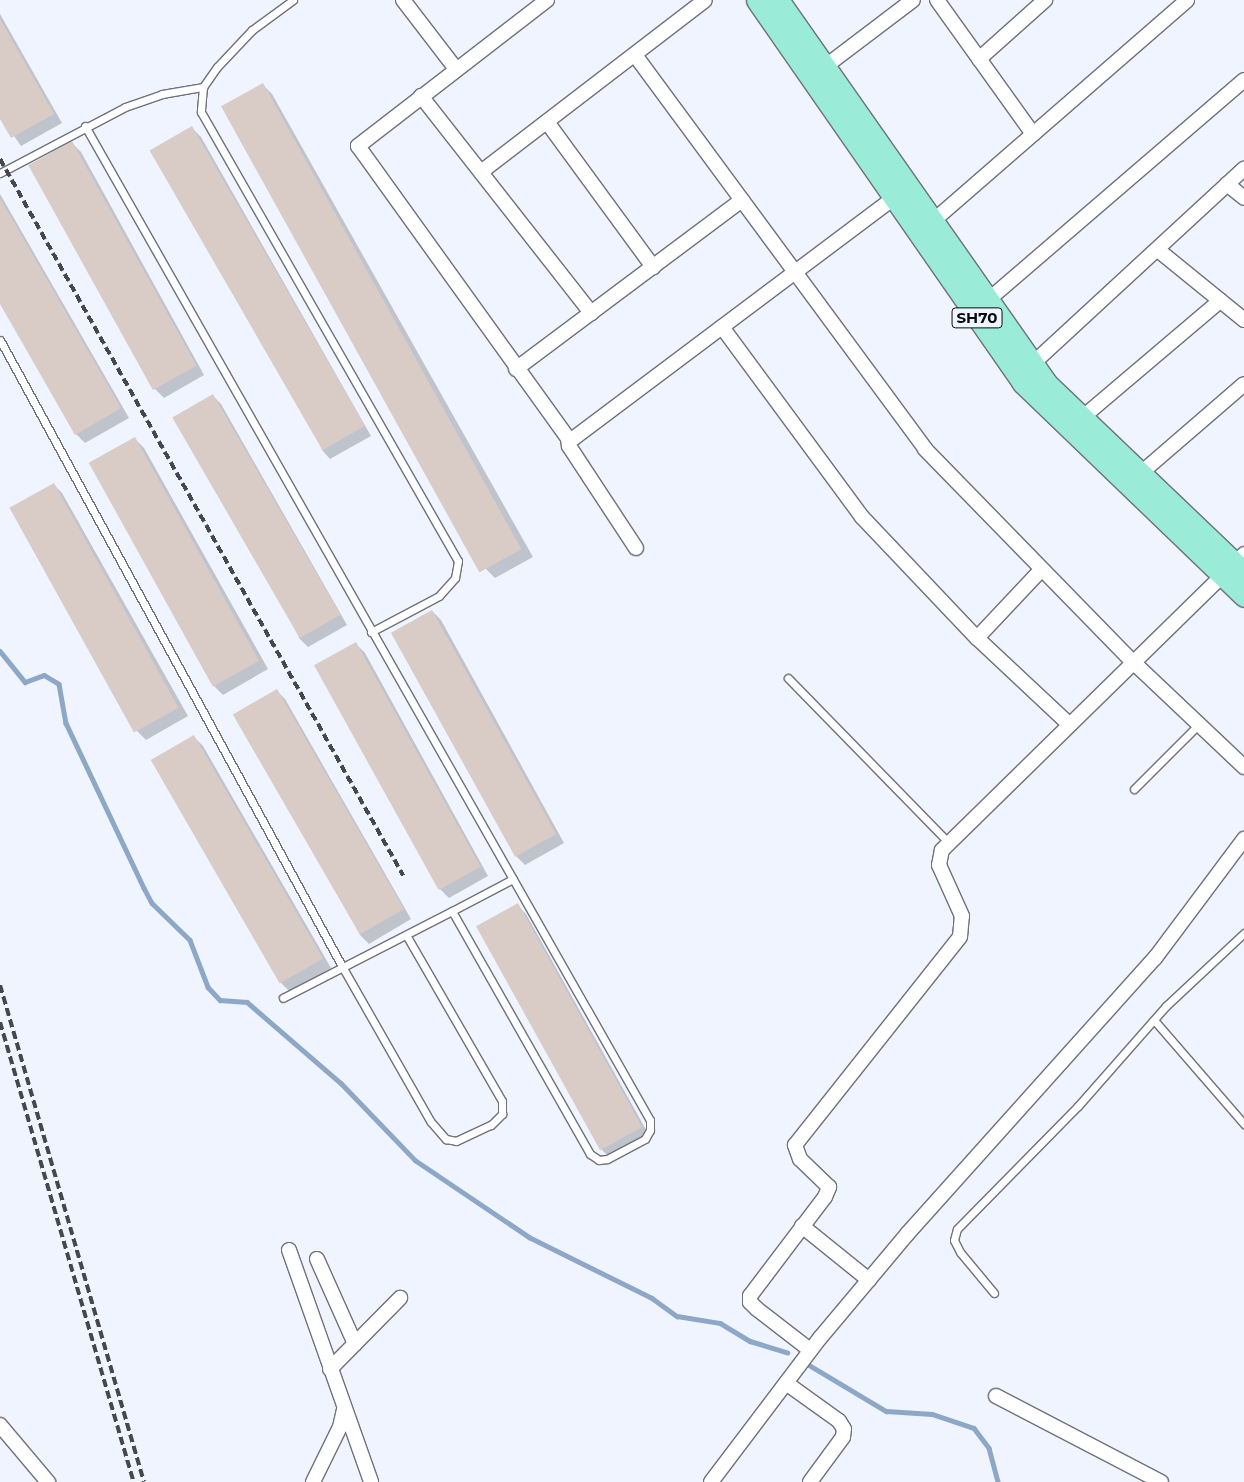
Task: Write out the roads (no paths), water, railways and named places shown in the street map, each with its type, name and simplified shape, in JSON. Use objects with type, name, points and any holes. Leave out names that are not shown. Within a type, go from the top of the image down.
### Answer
[{"type":"main road","name":"SH70","points":[[757,0],[817,72],[1025,371],[1236,566]]},
{"type":"main road","name":"SH70","points":[[778,0],[817,72]]},
{"type":"main road","name":"SH70","points":[[900,193],[932,222],[987,302],[1025,371],[1083,418],[1236,566],[1244,596]]},
{"type":"street","points":[[403,0],[456,69]]},
{"type":"street","points":[[547,0],[365,138],[358,150],[568,438],[569,446],[636,548]]},
{"type":"street","points":[[481,172],[635,56],[705,0]]},
{"type":"street","points":[[817,72],[913,0]]},
{"type":"street","points":[[937,0],[1033,134]]},
{"type":"street","points":[[979,59],[1045,0]]},
{"type":"street","points":[[932,222],[1187,0]]},
{"type":"street","points":[[635,56],[925,449],[1041,570],[1133,662],[1244,767]]},
{"type":"street","points":[[987,302],[1244,80]]},
{"type":"street","points":[[421,96],[591,313]]},
{"type":"street","points":[[547,122],[653,267]]},
{"type":"street","points":[[1025,371],[1244,169]]},
{"type":"street","points":[[1227,184],[1244,198]]},
{"type":"street","points":[[568,438],[574,438],[900,193]]},
{"type":"street","points":[[516,369],[742,200]]},
{"type":"street","points":[[1158,250],[1244,320]]},
{"type":"street","points":[[1083,418],[1220,301]]},
{"type":"street","points":[[722,327],[862,516],[977,638],[1070,725]]},
{"type":"street","points":[[1141,473],[1244,384]]},
{"type":"street","points":[[810,1350],[750,1302],[754,1287],[802,1226],[829,1187],[800,1158],[795,1145],[960,937],[962,916],[939,865],[939,858],[948,842],[1133,662],[1236,566]]},
{"type":"street","points":[[977,638],[1041,570]]},
{"type":"street","points":[[711,1482],[810,1350],[868,1280],[1155,958],[1244,839]]},
{"type":"street","points":[[802,1226],[868,1280]]},
{"type":"street","points":[[289,1250],[344,1410],[372,1482]]},
{"type":"street","points":[[317,1260],[355,1344]]},
{"type":"street","points":[[330,1369],[400,1298]]},
{"type":"street","points":[[786,1384],[839,1421],[844,1429],[843,1437],[810,1482]]},
{"type":"street","points":[[996,1396],[1161,1482]]},
{"type":"street","points":[[313,1482],[340,1427],[344,1410]]},
{"type":"street","points":[[0,1425],[48,1482]]},
{"type":"lane","points":[[293,0],[252,30],[203,87],[201,112],[458,561],[455,578],[439,596],[371,632]]},
{"type":"lane","points":[[0,173],[85,126],[162,94],[203,87]]},
{"type":"lane","points":[[85,126],[650,1120],[645,1139],[607,1158],[599,1160],[590,1154],[452,911]]},
{"type":"lane","points":[[0,340],[343,968],[438,1132],[456,1141],[491,1125],[502,1114],[502,1102],[406,935]]},
{"type":"lane","points":[[788,678],[948,842]]},
{"type":"lane","points":[[1134,789],[1198,725]]},
{"type":"lane","points":[[283,998],[513,879]]},
{"type":"lane","points":[[994,1292],[960,1252],[954,1240],[957,1229],[1078,1106],[1154,1020],[1244,933]]},
{"type":"lane","points":[[1154,1020],[1244,1124]]},
{"type":"waterway","points":[[0,651],[25,682],[44,675],[59,684],[66,723],[144,888],[152,903],[190,940],[208,987],[220,1000],[247,1002],[341,1083],[415,1160],[529,1237],[652,1298],[677,1316],[720,1323],[750,1341],[787,1352]]},
{"type":"waterway","points":[[809,1365],[886,1411],[932,1414],[974,1428],[989,1448],[998,1482]]},
{"type":"railway","points":[[0,159],[403,875]]},
{"type":"railway","points":[[0,985],[144,1482]]},
{"type":"railway","points":[[0,1022],[134,1482]]}]
